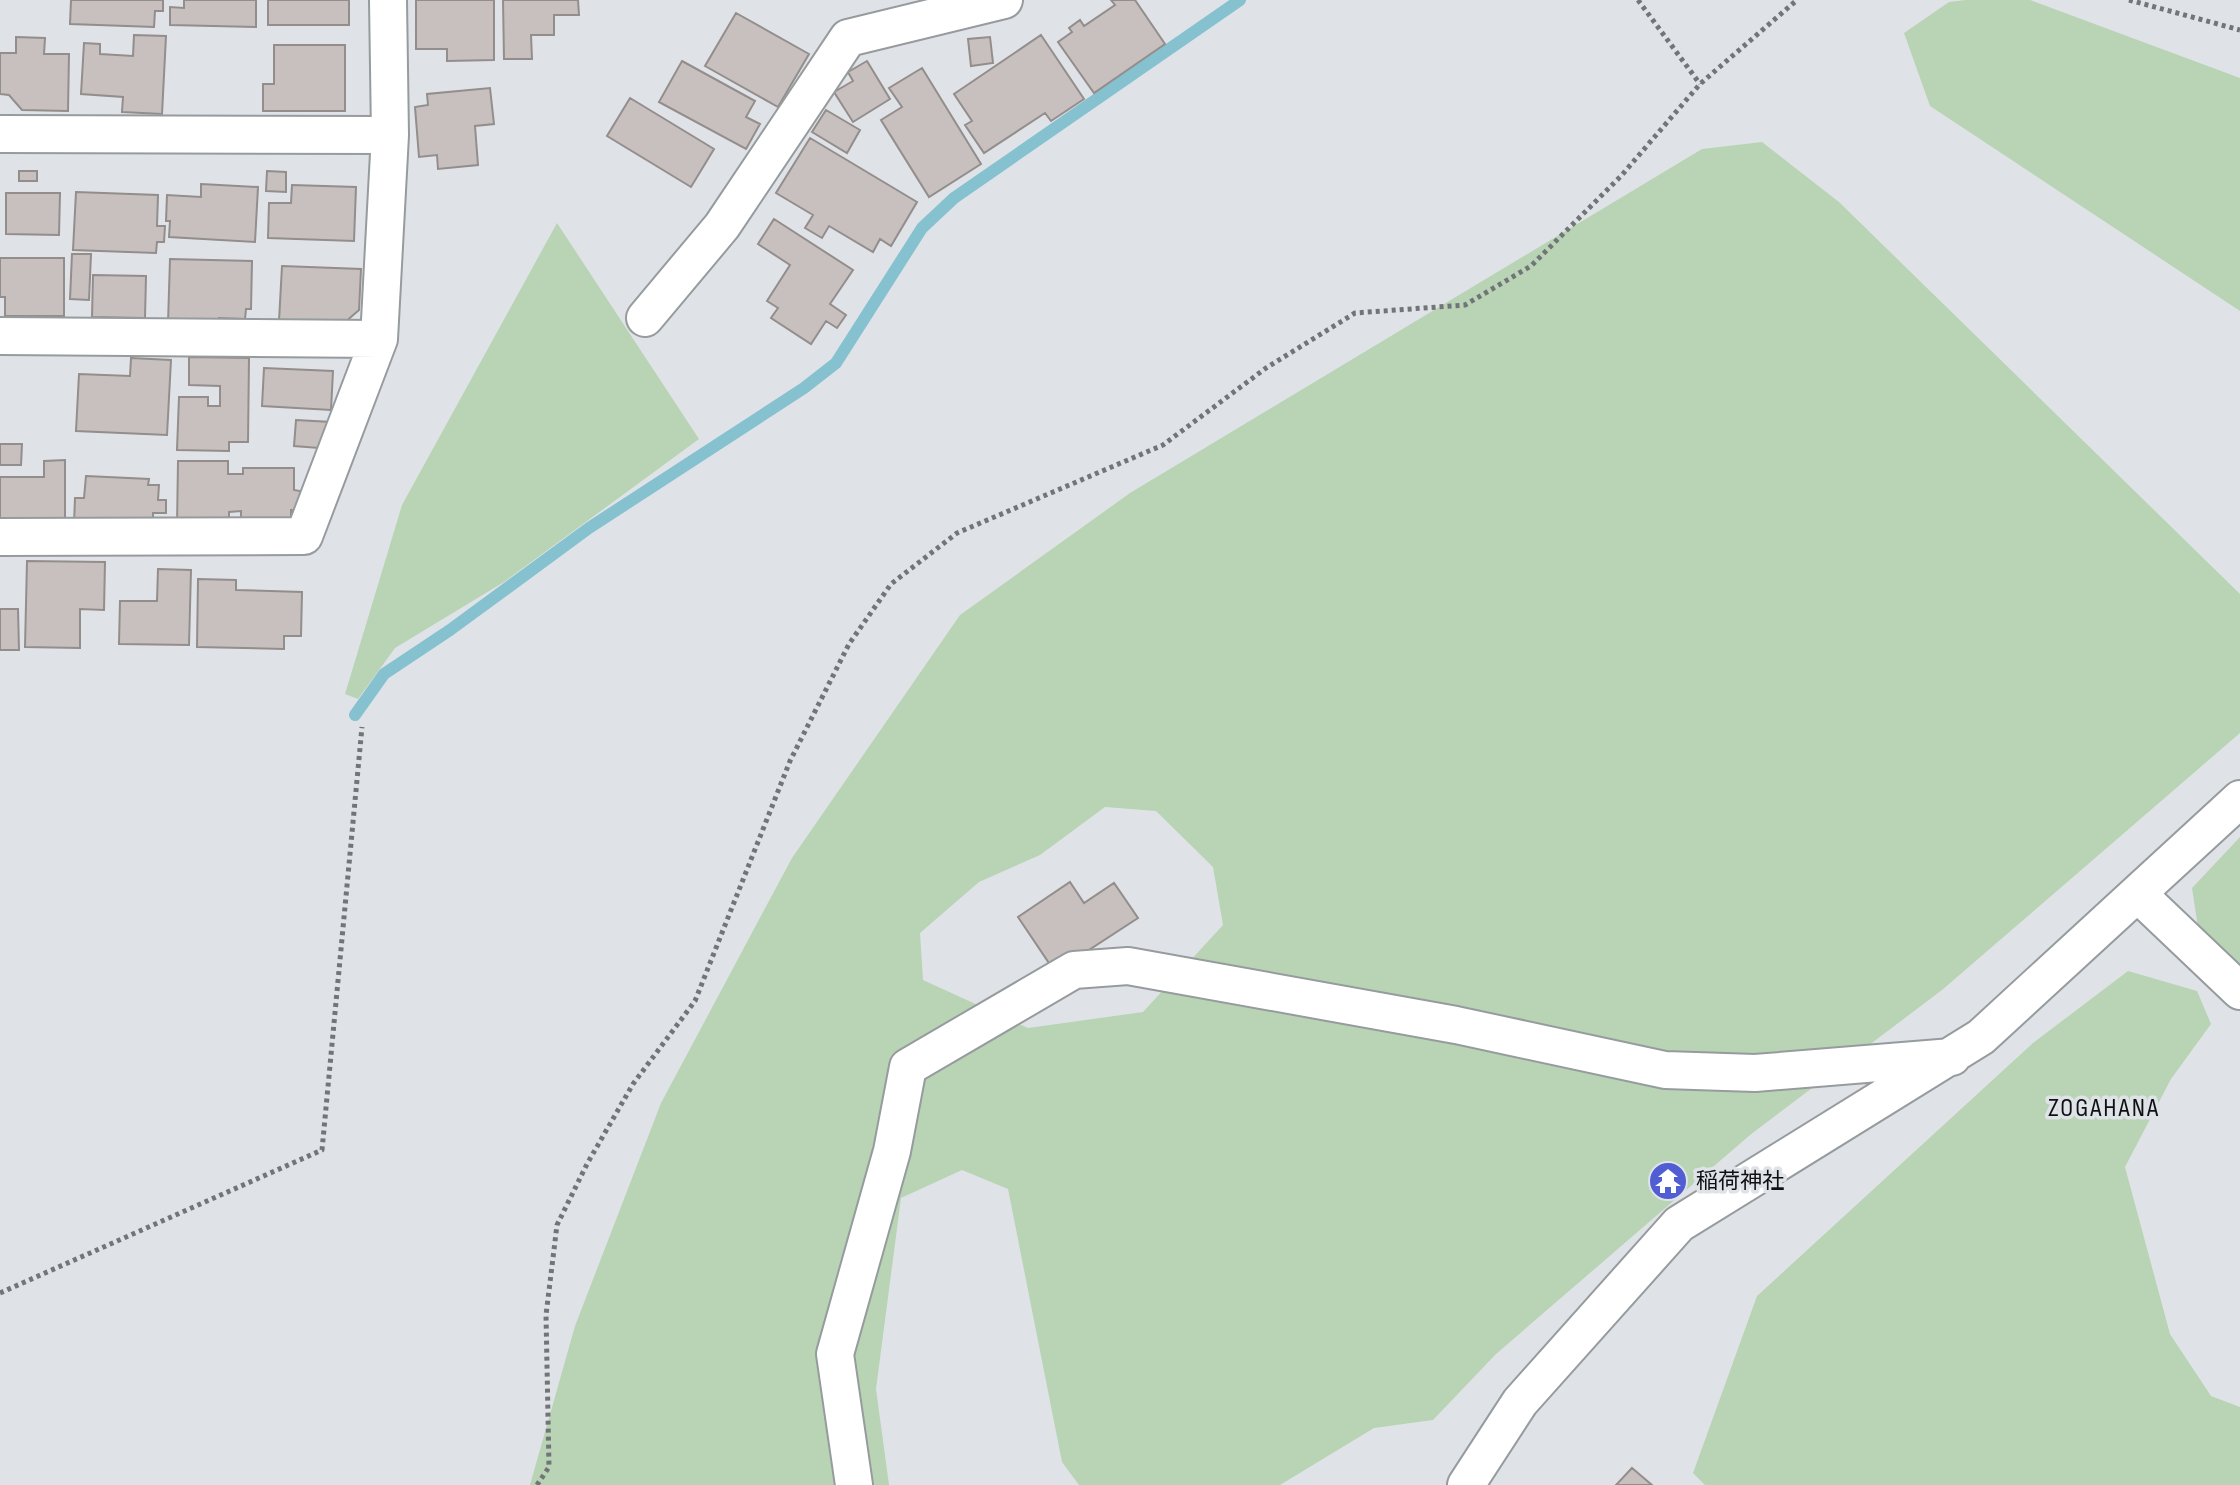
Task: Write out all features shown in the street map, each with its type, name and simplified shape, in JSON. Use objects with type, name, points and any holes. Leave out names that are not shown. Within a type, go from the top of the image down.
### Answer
[{"type":"street","points":[[0,537],[304,536],[379,339],[390,135],[388,0]]},
{"type":"street","points":[[645,318],[722,226],[848,38],[1004,0]]},
{"type":"street","points":[[0,134],[390,135]]},
{"type":"street","points":[[0,336],[379,339]]},
{"type":"street","points":[[1466,1485],[1520,1402],[1679,1224],[1981,1037],[2240,799]]},
{"type":"street","points":[[2139,895],[2240,991]]},
{"type":"street","points":[[854,1485],[835,1354],[892,1151],[908,1067],[1074,970],[1128,966],[1456,1025],[1665,1070],[1755,1073],[1952,1057]]},
{"type":"path","points":[[1638,0],[1700,84]]},
{"type":"path","points":[[537,1485],[549,1467],[546,1315],[557,1225],[587,1164],[633,1084],[695,1001],[790,761],[849,644],[891,584],[957,533],[1163,445],[1266,368],[1355,313],[1465,305],[1531,266],[1621,176],[1700,84],[1797,0]]},
{"type":"path","points":[[2129,0],[2240,30]]},
{"type":"path","points":[[0,1293],[322,1150],[362,727]]},
{"type":"green space","points":[[2030,0],[2240,78],[2240,311],[1930,106],[1904,33],[1949,2]]},
{"type":"green space","points":[[1762,142],[1839,202],[2240,594],[2240,733],[1942,990],[1750,1135],[1496,1354],[1433,1420],[1374,1428],[1280,1485],[1079,1485],[1062,1462],[1008,1189],[962,1170],[901,1198],[876,1389],[889,1485],[530,1485],[575,1326],[661,1103],[792,858],[960,615],[1130,493],[1702,149]],"holes":[[[1105,807],[1156,811],[1213,867],[1223,925],[1143,1012],[1028,1028],[923,980],[920,933],[979,882],[1040,855]]]},
{"type":"green space","points":[[557,223],[699,439],[504,582],[395,648],[358,699],[345,694],[402,505]]},
{"type":"green space","points":[[2240,837],[2240,964],[2199,934],[2192,888]]},
{"type":"green space","points":[[2128,971],[2197,991],[2211,1024],[2171,1079],[2125,1167],[2170,1334],[2211,1396],[2240,1407],[2240,1485],[1705,1485],[1693,1473],[1757,1296],[2033,1043]]},
{"type":"building","points":[[71,0],[163,0],[163,11],[155,11],[154,27],[70,24]]},
{"type":"building","points":[[184,0],[256,0],[256,27],[170,25],[170,7],[184,8]]},
{"type":"building","points":[[268,0],[349,0],[349,25],[268,25]]},
{"type":"building","points":[[416,0],[494,0],[494,60],[447,61],[447,49],[416,49]]},
{"type":"building","points":[[503,0],[578,0],[579,15],[554,15],[554,35],[531,35],[532,59],[504,59]]},
{"type":"building","points":[[1111,0],[1135,0],[1165,44],[1094,93],[1058,42],[1072,32],[1069,28],[1080,20],[1084,26],[1115,5]]},
{"type":"building","points":[[736,13],[809,54],[778,107],[705,66]]},
{"type":"building","points":[[134,35],[166,36],[162,114],[122,112],[123,97],[81,94],[84,43],[100,44],[100,54],[133,56]]},
{"type":"building","points":[[1041,35],[1084,99],[1051,121],[1045,113],[984,153],[965,125],[972,121],[954,94]]},
{"type":"building","points":[[16,37],[45,38],[44,54],[69,54],[68,111],[22,110],[9,95],[0,94],[0,53],[16,53]]},
{"type":"building","points":[[990,37],[993,63],[971,66],[968,39]]},
{"type":"building","points":[[274,45],[345,45],[345,111],[263,111],[263,84],[274,84]]},
{"type":"building","points":[[682,61],[755,101],[746,117],[760,124],[746,149],[659,102]]},
{"type":"building","points":[[867,61],[890,99],[853,122],[834,92],[853,81],[848,72]]},
{"type":"building","points":[[922,68],[981,164],[929,197],[881,120],[902,107],[889,88]]},
{"type":"building","points":[[490,88],[494,124],[475,126],[478,165],[438,169],[437,155],[419,157],[415,107],[428,105],[427,94]]},
{"type":"building","points":[[630,98],[714,149],[691,187],[607,136]]},
{"type":"building","points":[[826,110],[860,130],[847,153],[812,132]]},
{"type":"building","points":[[810,138],[917,202],[891,246],[880,239],[873,252],[829,226],[822,238],[805,228],[813,215],[776,193]]},
{"type":"building","points":[[19,171],[37,171],[37,181],[19,181]]},
{"type":"building","points":[[267,171],[286,172],[286,192],[266,191]]},
{"type":"building","points":[[201,184],[258,187],[255,242],[169,237],[167,195],[201,197]]},
{"type":"building","points":[[292,185],[356,187],[354,241],[268,238],[269,203],[291,203]]},
{"type":"building","points":[[76,192],[158,195],[157,226],[165,226],[164,242],[157,242],[156,253],[73,250]]},
{"type":"building","points":[[6,193],[60,193],[59,235],[6,234]]},
{"type":"building","points":[[774,219],[853,270],[830,304],[846,315],[837,328],[826,321],[811,344],[771,318],[778,308],[767,301],[790,265],[758,244]]},
{"type":"building","points":[[72,254],[91,254],[89,300],[70,299]]},
{"type":"building","points":[[0,258],[64,258],[64,316],[5,316],[5,297],[0,297]]},
{"type":"building","points":[[170,259],[252,261],[251,309],[246,309],[245,319],[219,318],[219,324],[168,323]]},
{"type":"building","points":[[282,266],[361,269],[359,310],[344,323],[279,321]]},
{"type":"building","points":[[93,275],[146,276],[145,318],[92,317]]},
{"type":"building","points":[[189,357],[249,358],[248,442],[229,442],[229,451],[177,450],[179,397],[208,397],[208,406],[220,406],[220,386],[189,385]]},
{"type":"building","points":[[131,358],[171,360],[167,435],[76,431],[79,374],[130,376]]},
{"type":"building","points":[[264,368],[333,371],[331,410],[262,406]]},
{"type":"building","points":[[296,420],[331,422],[319,448],[294,446]]},
{"type":"building","points":[[0,444],[22,444],[21,465],[0,465]]},
{"type":"building","points":[[65,460],[65,526],[0,526],[0,477],[44,477],[44,461]]},
{"type":"building","points":[[178,461],[228,461],[228,474],[243,474],[243,468],[294,468],[294,490],[300,491],[300,510],[291,510],[291,519],[241,519],[241,511],[229,512],[229,527],[177,527]]},
{"type":"building","points":[[86,476],[149,479],[148,485],[159,485],[158,500],[166,500],[166,513],[153,513],[153,527],[74,524],[75,498],[84,498]]},
{"type":"building","points":[[27,561],[105,562],[104,610],[80,609],[80,648],[25,647]]},
{"type":"building","points":[[158,569],[191,570],[189,645],[119,644],[120,601],[157,601]]},
{"type":"building","points":[[198,579],[236,580],[236,590],[302,592],[301,636],[284,636],[284,649],[197,647]]},
{"type":"building","points":[[0,609],[18,609],[19,650],[0,650]]},
{"type":"building","points":[[1070,882],[1084,903],[1114,883],[1138,918],[1055,972],[1018,917]]},
{"type":"building","name":"稲荷神社","points":[[1675,1170],[1681,1183],[1662,1192],[1656,1178]]},
{"type":"building","points":[[1632,1468],[1652,1485],[1616,1485]]},
{"type":"waterway","points":[[355,715],[384,674],[450,630],[589,528],[804,388],[836,363],[922,228],[954,198],[1240,0]]},
{"type":"place","name":"稲荷神社","points":[[1668,1181]]},
{"type":"district","name":"ZOGAHANA","points":[[2104,1108]]}]
